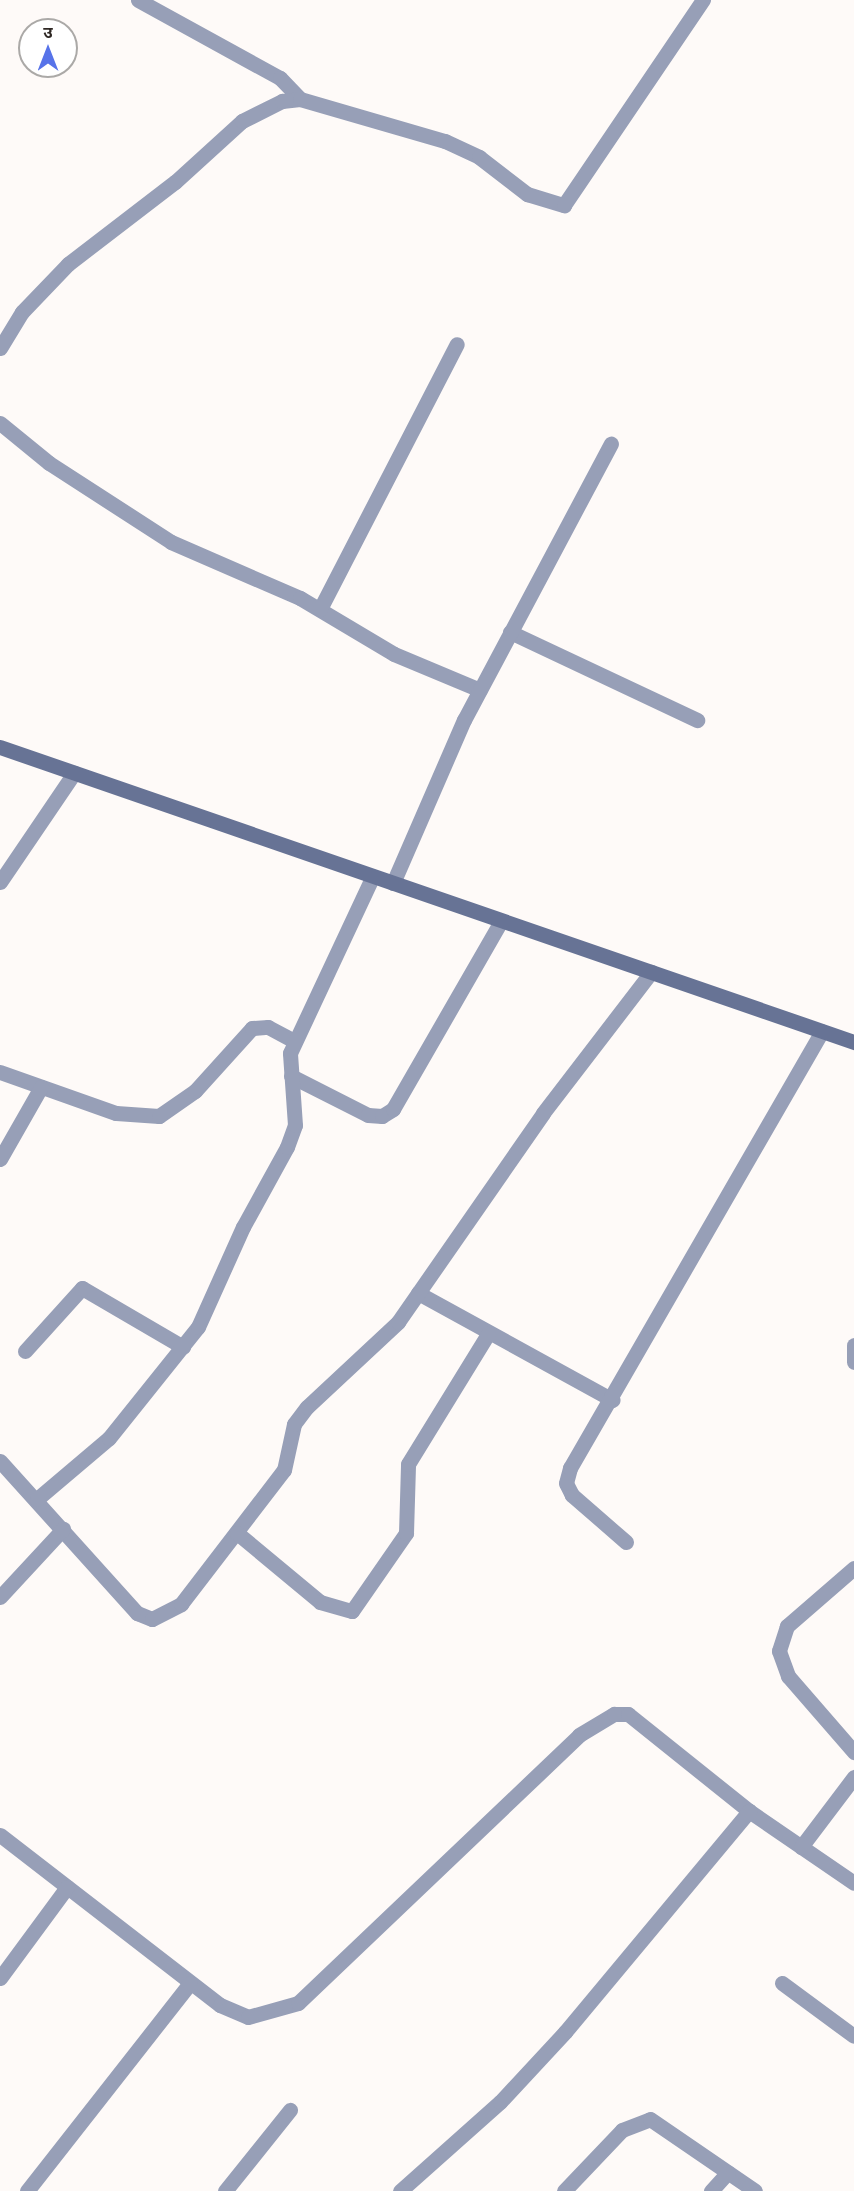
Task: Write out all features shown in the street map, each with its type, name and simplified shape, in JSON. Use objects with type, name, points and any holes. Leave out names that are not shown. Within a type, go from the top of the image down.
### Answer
[{"type":"street","points":[[138,0],[280,78],[300,99]]},
{"type":"street","points":[[0,348],[22,312],[68,264],[175,182],[242,121],[282,101],[300,99],[445,141],[479,157],[527,194],[564,205],[577,193],[703,0]]},
{"type":"street","points":[[320,609],[457,345]]},
{"type":"street","points":[[0,423],[49,462],[171,542],[320,609],[394,654],[480,690]]},
{"type":"street","points":[[393,883],[480,690],[611,444]]},
{"type":"street","points":[[510,632],[697,720]]},
{"type":"street","points":[[0,747],[854,1042]]},
{"type":"street","points":[[0,882],[74,773]]},
{"type":"street","points":[[37,1499],[109,1438],[198,1327],[243,1227],[287,1147],[295,1125],[291,1076],[294,1041],[373,876]]},
{"type":"street","points":[[291,1076],[368,1115],[382,1116],[393,1109],[501,921]]},
{"type":"street","points":[[0,1461],[37,1499],[137,1613],[152,1619],[181,1604],[284,1470],[294,1424],[307,1407],[376,1346],[418,1293],[543,1113],[651,972]]},
{"type":"street","points":[[0,1072],[116,1113],[159,1116],[195,1091],[252,1028],[268,1027],[294,1041]]},
{"type":"street","points":[[626,1542],[572,1495],[566,1483],[570,1468],[613,1401],[822,1031]]},
{"type":"street","points":[[0,1159],[41,1087]]},
{"type":"street","points":[[25,1351],[82,1287],[183,1347]]},
{"type":"street","points":[[418,1293],[488,1334],[613,1401]]},
{"type":"street","points":[[237,1533],[320,1602],[352,1611],[406,1533],[408,1464],[488,1334]]},
{"type":"street","points":[[854,1345],[854,1362]]},
{"type":"street","points":[[0,1597],[63,1529]]},
{"type":"street","points":[[854,1568],[788,1626],[779,1651],[788,1676],[854,1752]]},
{"type":"street","points":[[0,1835],[190,1983],[232,2013],[249,2017],[298,2003],[579,1736],[614,1714],[628,1714],[749,1811],[854,1882]]},
{"type":"street","points":[[801,1847],[854,1777]]},
{"type":"street","points":[[400,2191],[500,2102],[565,2032],[749,1811]]},
{"type":"street","points":[[0,1978],[67,1887]]},
{"type":"street","points":[[27,2191],[190,1983]]},
{"type":"street","points":[[782,1983],[854,2036]]},
{"type":"street","points":[[225,2191],[290,2110]]},
{"type":"street","points":[[564,2191],[622,2130],[650,2119],[755,2191]]},
{"type":"street","points":[[711,2191],[728,2172]]}]
